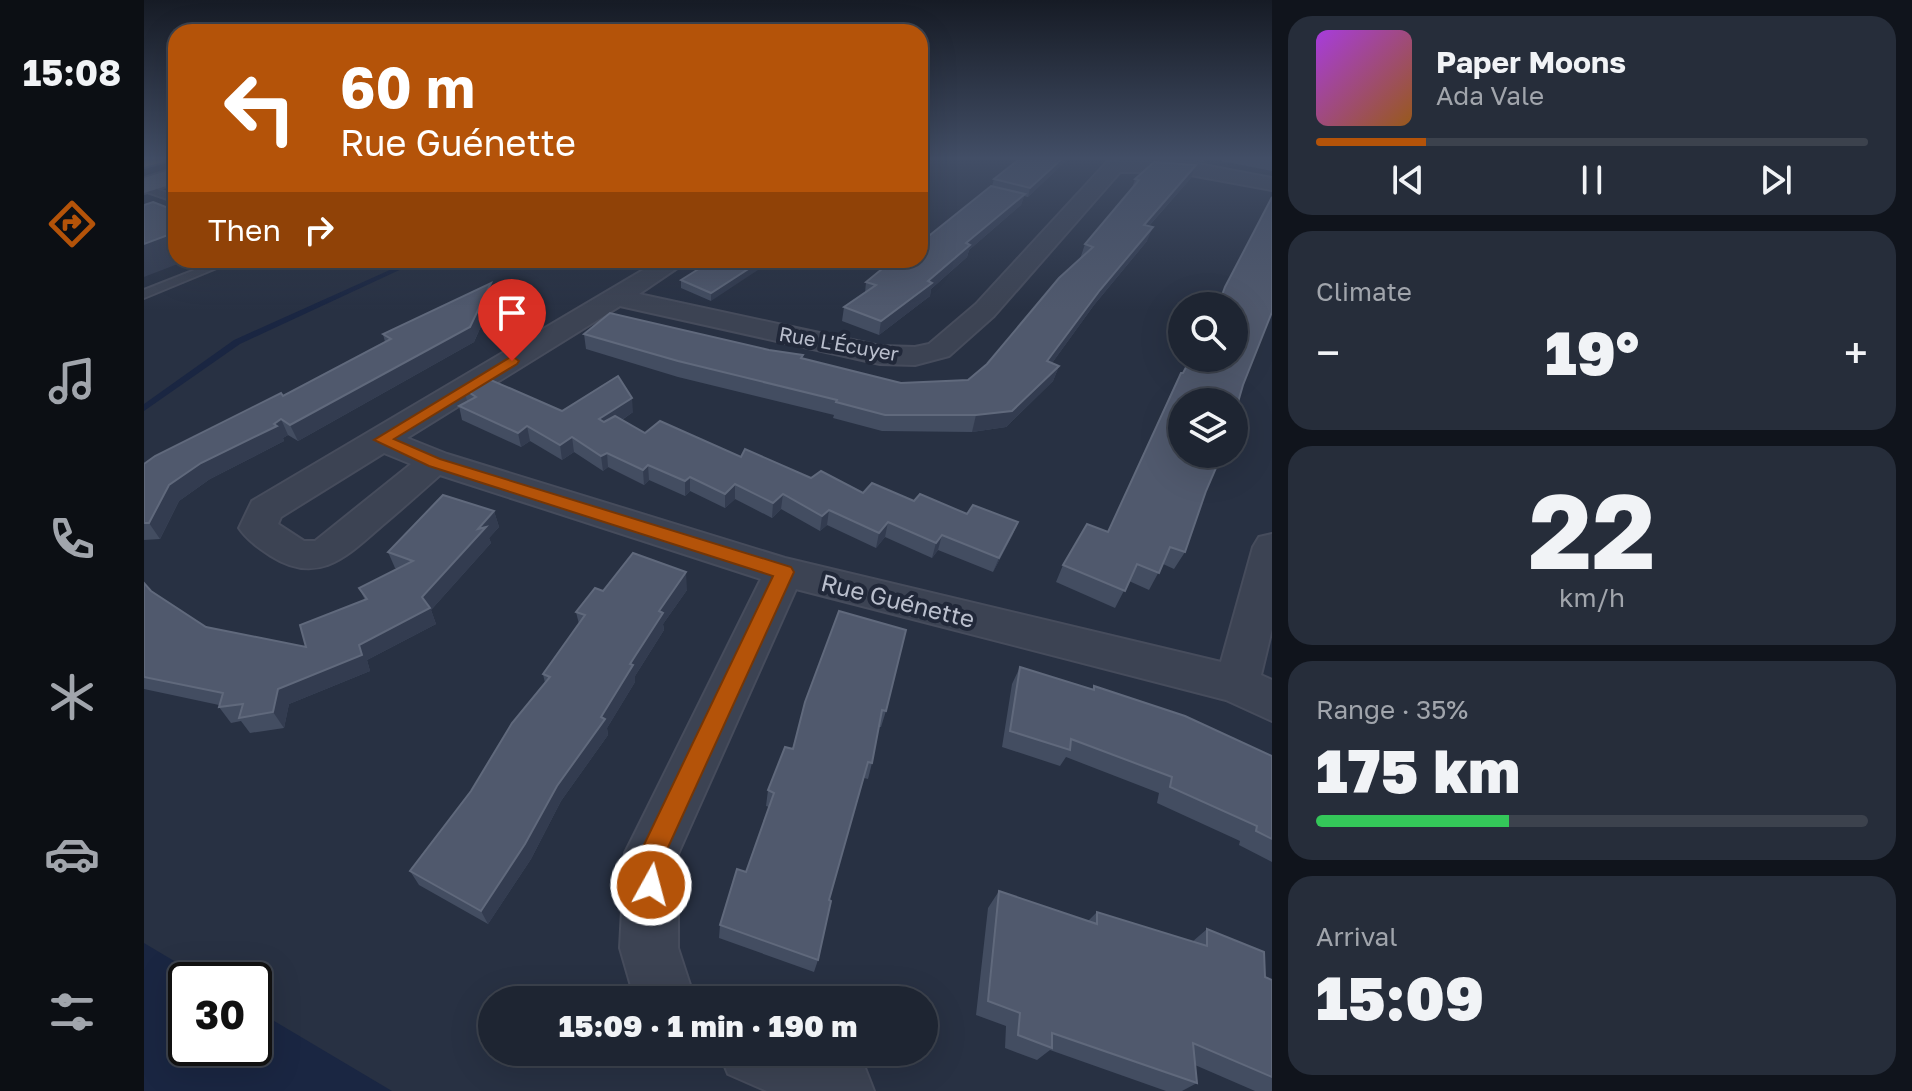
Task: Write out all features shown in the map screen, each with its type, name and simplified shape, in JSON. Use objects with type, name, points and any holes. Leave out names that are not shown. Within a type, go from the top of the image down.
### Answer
[{"type":"street","name":"Rue L'Écuyer","points":[[616,297],[880,355],[915,356],[939,350],[985,310],[1076,208]]},
{"type":"street","points":[[435,462],[327,552],[313,558],[299,555],[258,528],[265,510],[664,268]]},
{"type":"street","name":"Rue Guénette","points":[[382,440],[435,462],[784,572],[1254,693]]},
{"type":"street","points":[[1254,693],[1272,547]]},
{"type":"street","points":[[661,986],[649,948],[652,853],[784,572]]},
{"type":"street","points":[[783,1066],[842,1091]]},
{"type":"lane","points":[[144,294],[210,268]]},
{"type":"water","points":[[144,943],[176,962],[168,962],[168,1066],[272,1066],[272,1020],[392,1091],[144,1091]]},
{"type":"building","points":[[144,208],[168,208],[168,235],[144,244]]},
{"type":"building","points":[[964,208],[1008,208],[966,243],[970,245],[928,281],[932,283],[881,321],[844,307],[876,285],[866,282],[883,268],[928,268],[928,237]]},
{"type":"building","points":[[1115,208],[1159,208],[1144,225],[1153,227],[1100,290],[1047,361],[1059,366],[1012,411],[976,415],[885,415],[584,334],[610,313],[803,355],[801,358],[901,383],[968,380],[987,364],[1059,278],[1093,247],[1085,244]]},
{"type":"building","points":[[1266,208],[1272,208],[1272,312],[1242,388],[1174,388],[1184,372],[1248,372],[1248,292],[1223,292]]},
{"type":"building","points":[[700,268],[750,268],[711,293],[681,280]]},
{"type":"building","points":[[491,283],[470,327],[290,425],[281,419],[274,424],[277,426],[201,463],[169,485],[149,523],[144,523],[144,464],[155,456],[281,393],[283,396],[391,339],[383,334]]},
{"type":"building","points":[[618,376],[632,398],[599,419],[604,422],[615,416],[645,433],[660,421],[741,457],[745,449],[811,478],[821,471],[863,493],[872,483],[914,501],[920,494],[967,514],[973,505],[1018,522],[999,558],[942,535],[936,543],[888,522],[879,533],[829,510],[822,516],[783,494],[773,503],[735,484],[725,494],[690,477],[685,481],[648,465],[643,470],[607,453],[601,456],[572,437],[560,445],[527,426],[518,433],[459,406],[476,397],[464,389],[484,377],[562,411]]},
{"type":"building","points":[[1168,401],[1168,468],[1216,468],[1185,552],[1170,547],[1159,573],[1137,564],[1125,591],[1063,565],[1087,524],[1108,532]]},
{"type":"building","points":[[443,495],[494,511],[478,529],[486,527],[422,597],[430,608],[359,645],[362,655],[278,689],[273,712],[239,718],[243,704],[219,707],[223,693],[144,677],[144,583],[151,591],[206,627],[306,647],[300,625],[367,599],[359,588],[413,561],[388,552]]},
{"type":"building","points":[[633,553],[686,572],[659,611],[663,613],[601,717],[605,719],[557,786],[525,844],[481,911],[410,871],[471,791],[512,723],[550,677],[543,674],[585,615],[576,612],[595,588],[603,591]]},
{"type":"building","points":[[839,611],[906,630],[886,711],[882,710],[872,763],[868,762],[829,900],[818,960],[720,925],[737,869],[746,872],[774,793],[768,790],[785,747],[793,749],[805,702]]},
{"type":"building","points":[[1020,667],[1094,690],[1094,686],[1185,716],[1272,756],[1272,839],[1256,831],[1257,826],[1170,787],[1172,777],[1071,739],[1070,750],[1010,731]]},
{"type":"building","points":[[999,891],[1097,924],[1097,912],[1207,946],[1207,929],[1264,952],[1265,977],[1272,980],[1272,1077],[1193,1043],[1197,1083],[1052,1033],[1052,1048],[1018,1035],[1020,1013],[988,1001]]},
{"type":"waterway","points":[[144,408],[237,342],[400,268]]},
{"type":"route","points":[[512,361],[382,440],[435,462],[784,572],[652,853],[651,885]]}]
